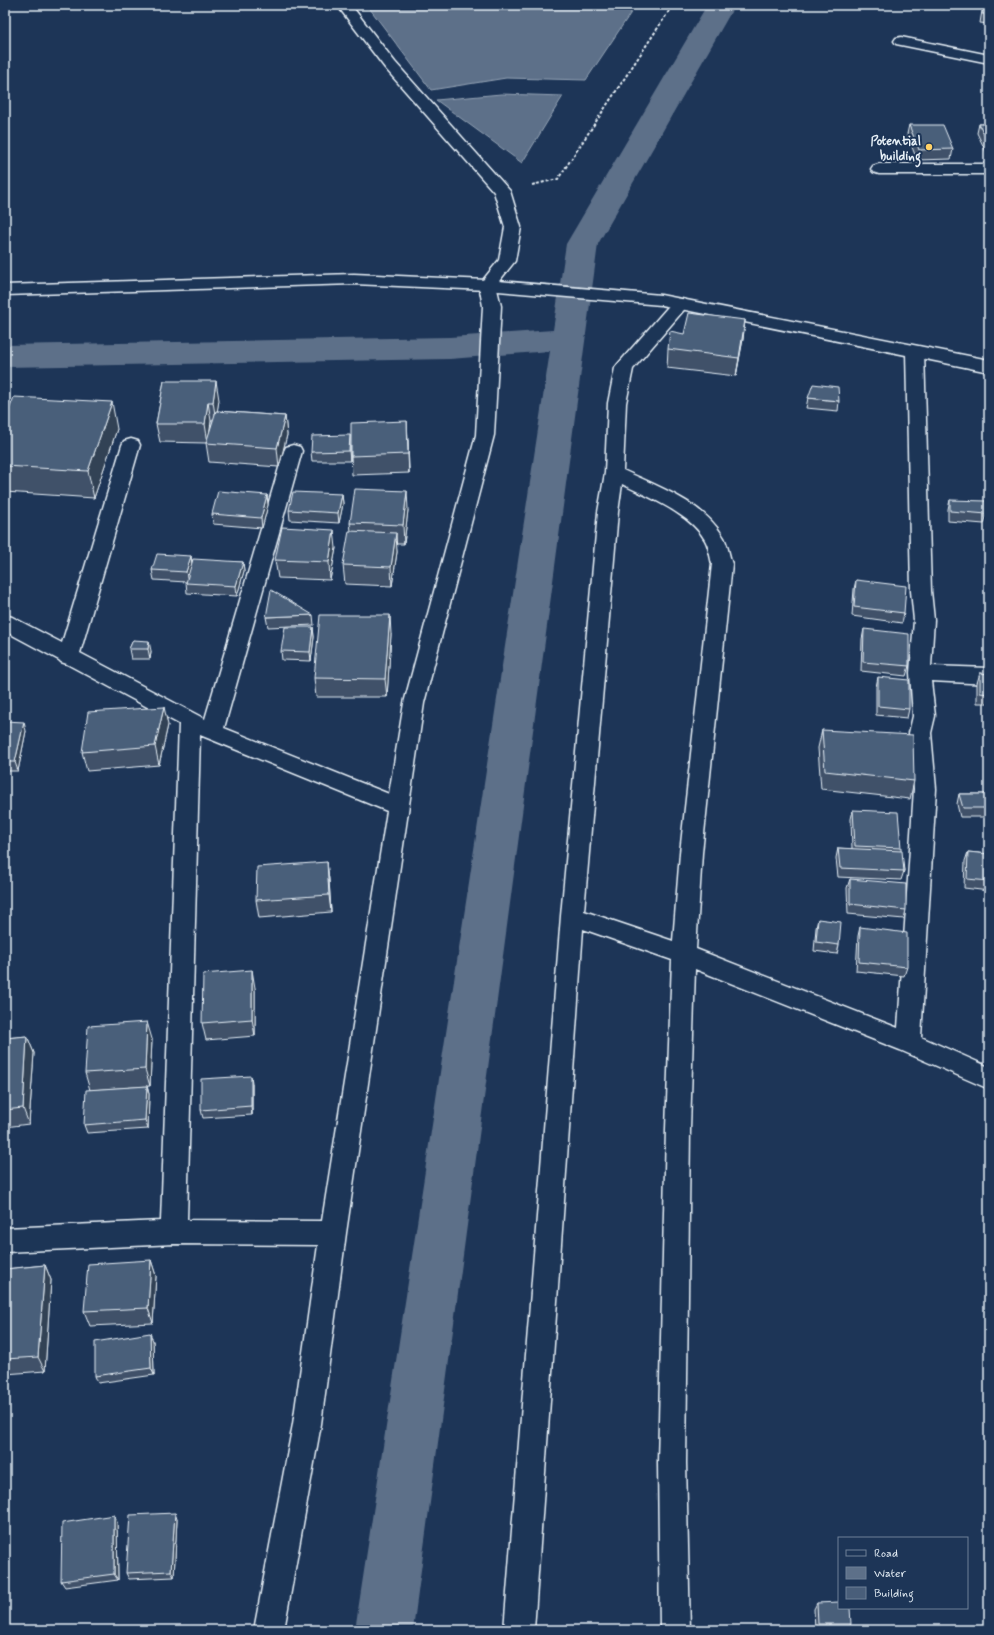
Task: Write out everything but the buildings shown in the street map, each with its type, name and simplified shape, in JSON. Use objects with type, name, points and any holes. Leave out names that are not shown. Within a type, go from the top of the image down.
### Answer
[{"type":"street","points":[[344,5],[390,65],[502,191],[513,227],[507,261],[487,285]]},
{"type":"street","points":[[901,41],[989,59]]},
{"type":"street","points":[[879,168],[989,168]]},
{"type":"street","points":[[5,290],[354,279],[487,285],[661,300],[989,366]]},
{"type":"street","points":[[269,1630],[307,1424],[333,1233],[414,703],[486,435],[492,306],[487,285]]},
{"type":"street","points":[[519,1630],[572,916],[608,512],[614,473],[617,403],[624,368],[680,304]]},
{"type":"street","points":[[909,1043],[925,788],[920,733],[924,716],[920,673],[924,620],[921,591],[915,351]]},
{"type":"street","points":[[68,657],[131,445]]},
{"type":"street","points":[[212,732],[293,451]]},
{"type":"street","points":[[614,473],[678,505],[697,519],[714,538],[722,564],[691,853],[684,954],[678,1129],[672,1447],[675,1630]]},
{"type":"street","points":[[5,622],[68,657],[212,732],[399,807]]},
{"type":"street","points":[[920,673],[989,676]]},
{"type":"street","points":[[174,1232],[190,720]]},
{"type":"street","points":[[572,916],[684,954],[909,1043],[989,1078]]},
{"type":"street","points":[[5,1240],[174,1232],[333,1233]]},
{"type":"path","points":[[502,191],[558,179],[673,5]]},
{"type":"water","points":[[367,5],[636,5],[586,80],[506,78],[431,90]]},
{"type":"water","points":[[501,94],[563,96],[522,163],[436,100]]},
{"type":"waterway","points":[[384,1630],[582,244],[721,5]]},
{"type":"waterway","points":[[5,356],[450,348],[568,339]]},
{"type":"place","name":"Potential building","points":[[929,147]]}]
